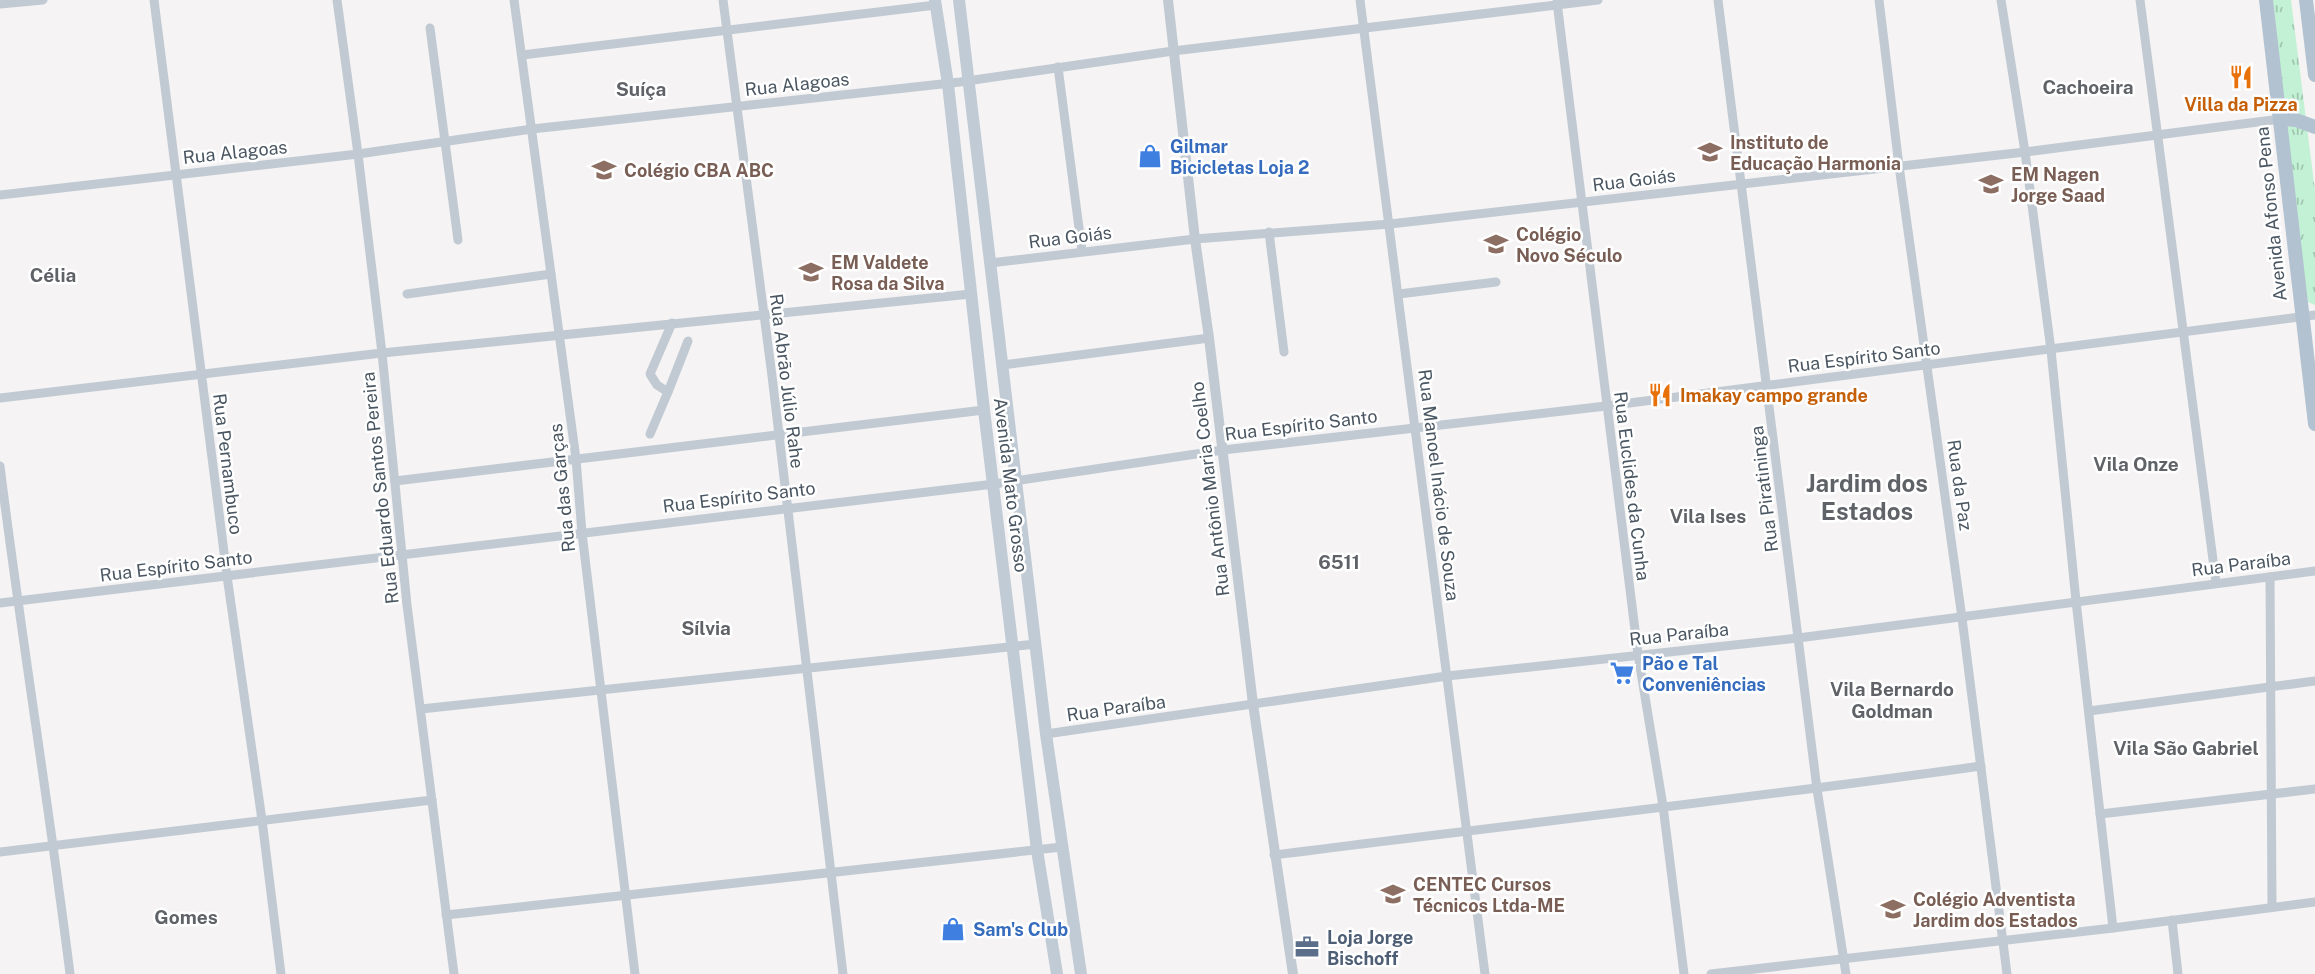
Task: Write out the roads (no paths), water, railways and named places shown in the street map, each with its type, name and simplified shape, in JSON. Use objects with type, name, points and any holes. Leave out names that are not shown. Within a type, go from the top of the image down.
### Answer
[{"type":"main road","points":[[936,2],[953,0]]},
{"type":"main road","name":"Avenida Mato Grosso","points":[[959,0],[1046,734],[1081,974]]},
{"type":"main road","name":"Avenida Afonso Pena","points":[[2266,0],[2308,316],[2315,424]]},
{"type":"main road","points":[[2306,0],[2315,75]]},
{"type":"main road","name":"Avenida Mato Grosso","points":[[936,2],[948,84],[1037,850],[1057,974]]},
{"type":"main road","points":[[2281,119],[2305,122],[2315,127]]},
{"type":"main road","points":[[966,253],[979,261],[990,262]]},
{"type":"main road","points":[[970,288],[982,277],[992,277]]},
{"type":"street","points":[[0,4],[43,0]]},
{"type":"street","name":"Rua Pernambuco","points":[[154,0],[281,974]]},
{"type":"street","name":"Rua Eduardo Santos Pereira","points":[[337,0],[382,353],[402,554],[453,974]]},
{"type":"street","name":"Rua das Garças","points":[[514,0],[576,459],[600,691],[635,974]]},
{"type":"street","name":"Rua Abrão Júlio Rahe","points":[[723,0],[843,974]]},
{"type":"street","name":"Rua Antônio Maria Coelho","points":[[1168,0],[1253,704],[1293,974]]},
{"type":"street","name":"Rua Manoel Inácio de Souza","points":[[1360,0],[1485,974]]},
{"type":"street","name":"Rua Alagoas","points":[[0,195],[358,154],[532,129],[948,84],[1173,51],[1598,0]]},
{"type":"street","name":"Rua Piratininga","points":[[1718,0],[1817,789],[1846,974]]},
{"type":"street","name":"Rua da Paz","points":[[1879,0],[2007,974]]},
{"type":"street","points":[[2001,0],[2025,152],[2051,350],[2113,928]]},
{"type":"street","points":[[2140,0],[2216,583]]},
{"type":"street","points":[[522,55],[936,2]]},
{"type":"street","name":"Rua Euclides da Cunha","points":[[1557,3],[1638,654],[1663,806],[1684,974]]},
{"type":"street","points":[[430,28],[458,240]]},
{"type":"street","points":[[1058,67],[1082,251]]},
{"type":"street","name":"Rua Goiás","points":[[990,262],[1195,239],[1390,224],[2025,152],[2281,119]]},
{"type":"street","points":[[1269,232],[1284,352]]},
{"type":"street","points":[[407,294],[551,274]]},
{"type":"street","points":[[1399,294],[1496,282]]},
{"type":"street","points":[[0,398],[382,353],[763,314],[970,288]]},
{"type":"street","name":"Rua Espírito Santo","points":[[0,603],[994,484],[1223,450],[1606,406],[2308,316]]},
{"type":"street","points":[[668,391],[654,382],[650,374],[672,323]]},
{"type":"street","points":[[1003,365],[1209,338]]},
{"type":"street","points":[[650,434],[688,341]]},
{"type":"street","points":[[395,481],[984,410]]},
{"type":"street","points":[[0,466],[70,974]]},
{"type":"street","name":"Rua Paraíba","points":[[1046,734],[1447,676],[1798,638],[2315,571]]},
{"type":"street","points":[[2270,577],[2272,907]]},
{"type":"street","points":[[421,709],[1037,644]]},
{"type":"street","points":[[2089,711],[2315,681]]},
{"type":"street","points":[[1274,855],[1817,789],[1981,766]]},
{"type":"street","points":[[2100,814],[2315,789]]},
{"type":"street","points":[[0,852],[432,800]]},
{"type":"street","points":[[446,915],[1062,847]]},
{"type":"street","points":[[1711,974],[2315,902]]},
{"type":"street","points":[[2172,920],[2178,974]]},
{"type":"place","name":"Villa da Pizza","points":[[2241,77]]},
{"type":"place","name":"Instituto de Educação Harmonia","points":[[1710,152]]},
{"type":"place","name":"Gilmar Bicicletas Loja 2","points":[[1150,156]]},
{"type":"place","name":"Colégio CBA ABC","points":[[604,170]]},
{"type":"place","name":"EM Nagen Jorge Saad","points":[[1991,184]]},
{"type":"place","name":"Colégio Novo Século","points":[[1496,244]]},
{"type":"place","name":"EM Valdete Rosa da Silva","points":[[811,272]]},
{"type":"place","name":"Imakay campo grande","points":[[1660,395]]},
{"type":"place","name":"Pão e Tal Conveniências","points":[[1622,673]]},
{"type":"place","name":"CENTEC Cursos Técnicos Ltda-ME","points":[[1393,894]]},
{"type":"place","name":"Colégio Adventista Jardim dos Estados","points":[[1893,909]]},
{"type":"place","name":"Sam's Club","points":[[953,929]]},
{"type":"place","name":"Loja Jorge Bischoff","points":[[1307,947]]},
{"type":"district","name":"Cachoeira","points":[[2088,87]]},
{"type":"district","name":"Suíça","points":[[641,89]]},
{"type":"district","name":"Célia","points":[[53,275]]},
{"type":"district","name":"Vila Onze","points":[[2136,464]]},
{"type":"district","name":"Jardim dos Estados","points":[[1867,497]]},
{"type":"district","name":"Vila Ises","points":[[1708,516]]},
{"type":"district","name":"6511","points":[[1339,562]]},
{"type":"district","name":"Sílvia","points":[[706,628]]},
{"type":"district","name":"Vila Bernardo Goldman","points":[[1892,700]]},
{"type":"district","name":"Vila São Gabriel","points":[[2186,748]]},
{"type":"district","name":"Gomes","points":[[186,917]]}]
